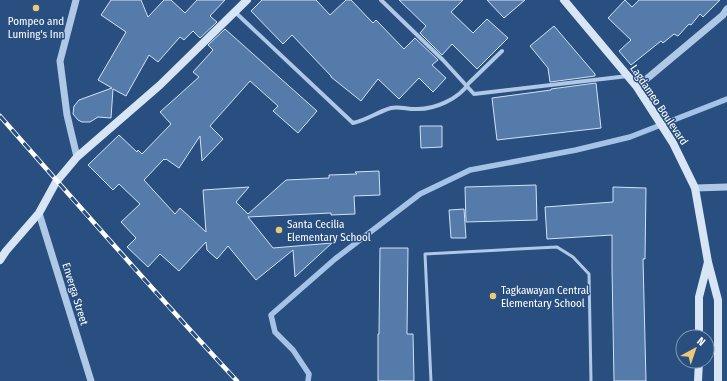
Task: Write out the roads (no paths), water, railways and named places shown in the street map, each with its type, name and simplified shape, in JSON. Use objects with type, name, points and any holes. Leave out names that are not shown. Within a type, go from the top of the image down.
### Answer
[{"type":"main road","points":[[0,260],[39,213],[56,182],[77,157],[160,85],[247,0]]},
{"type":"main road","name":"Lagdameo Boulevard","points":[[564,0],[637,87],[674,143],[695,188],[708,262],[718,300],[718,381]]},
{"type":"main road","name":"Lagdameo Boulevard","points":[[699,329],[699,297],[708,262]]},
{"type":"main road","points":[[698,369],[698,381]]},
{"type":"street","points":[[76,0],[60,61],[67,115],[77,157]]},
{"type":"street","points":[[383,1],[443,60],[474,94],[628,76]]},
{"type":"street","points":[[637,87],[727,10]]},
{"type":"street","points":[[235,12],[353,123],[363,121],[392,108],[432,108],[447,102],[467,87],[502,51]]},
{"type":"street","points":[[695,188],[727,187]]},
{"type":"street","name":"Enverga Street","points":[[39,213],[91,381]]},
{"type":"lane","points":[[431,381],[426,254],[557,247],[573,257],[589,274],[591,381]]},
{"type":"waterway","points":[[308,381],[309,374],[293,350],[275,332],[271,315],[335,259],[420,194],[470,170],[576,150],[630,137],[727,99]]},
{"type":"railway","points":[[0,116],[237,381]]},
{"type":"place","name":"Pompeo and Luming's Inn","points":[[36,8]]},
{"type":"place","name":"Santa Cecilia Elementary School","points":[[279,230]]},
{"type":"place","name":"Tagkawayan Central Elementary School","points":[[493,296]]}]
